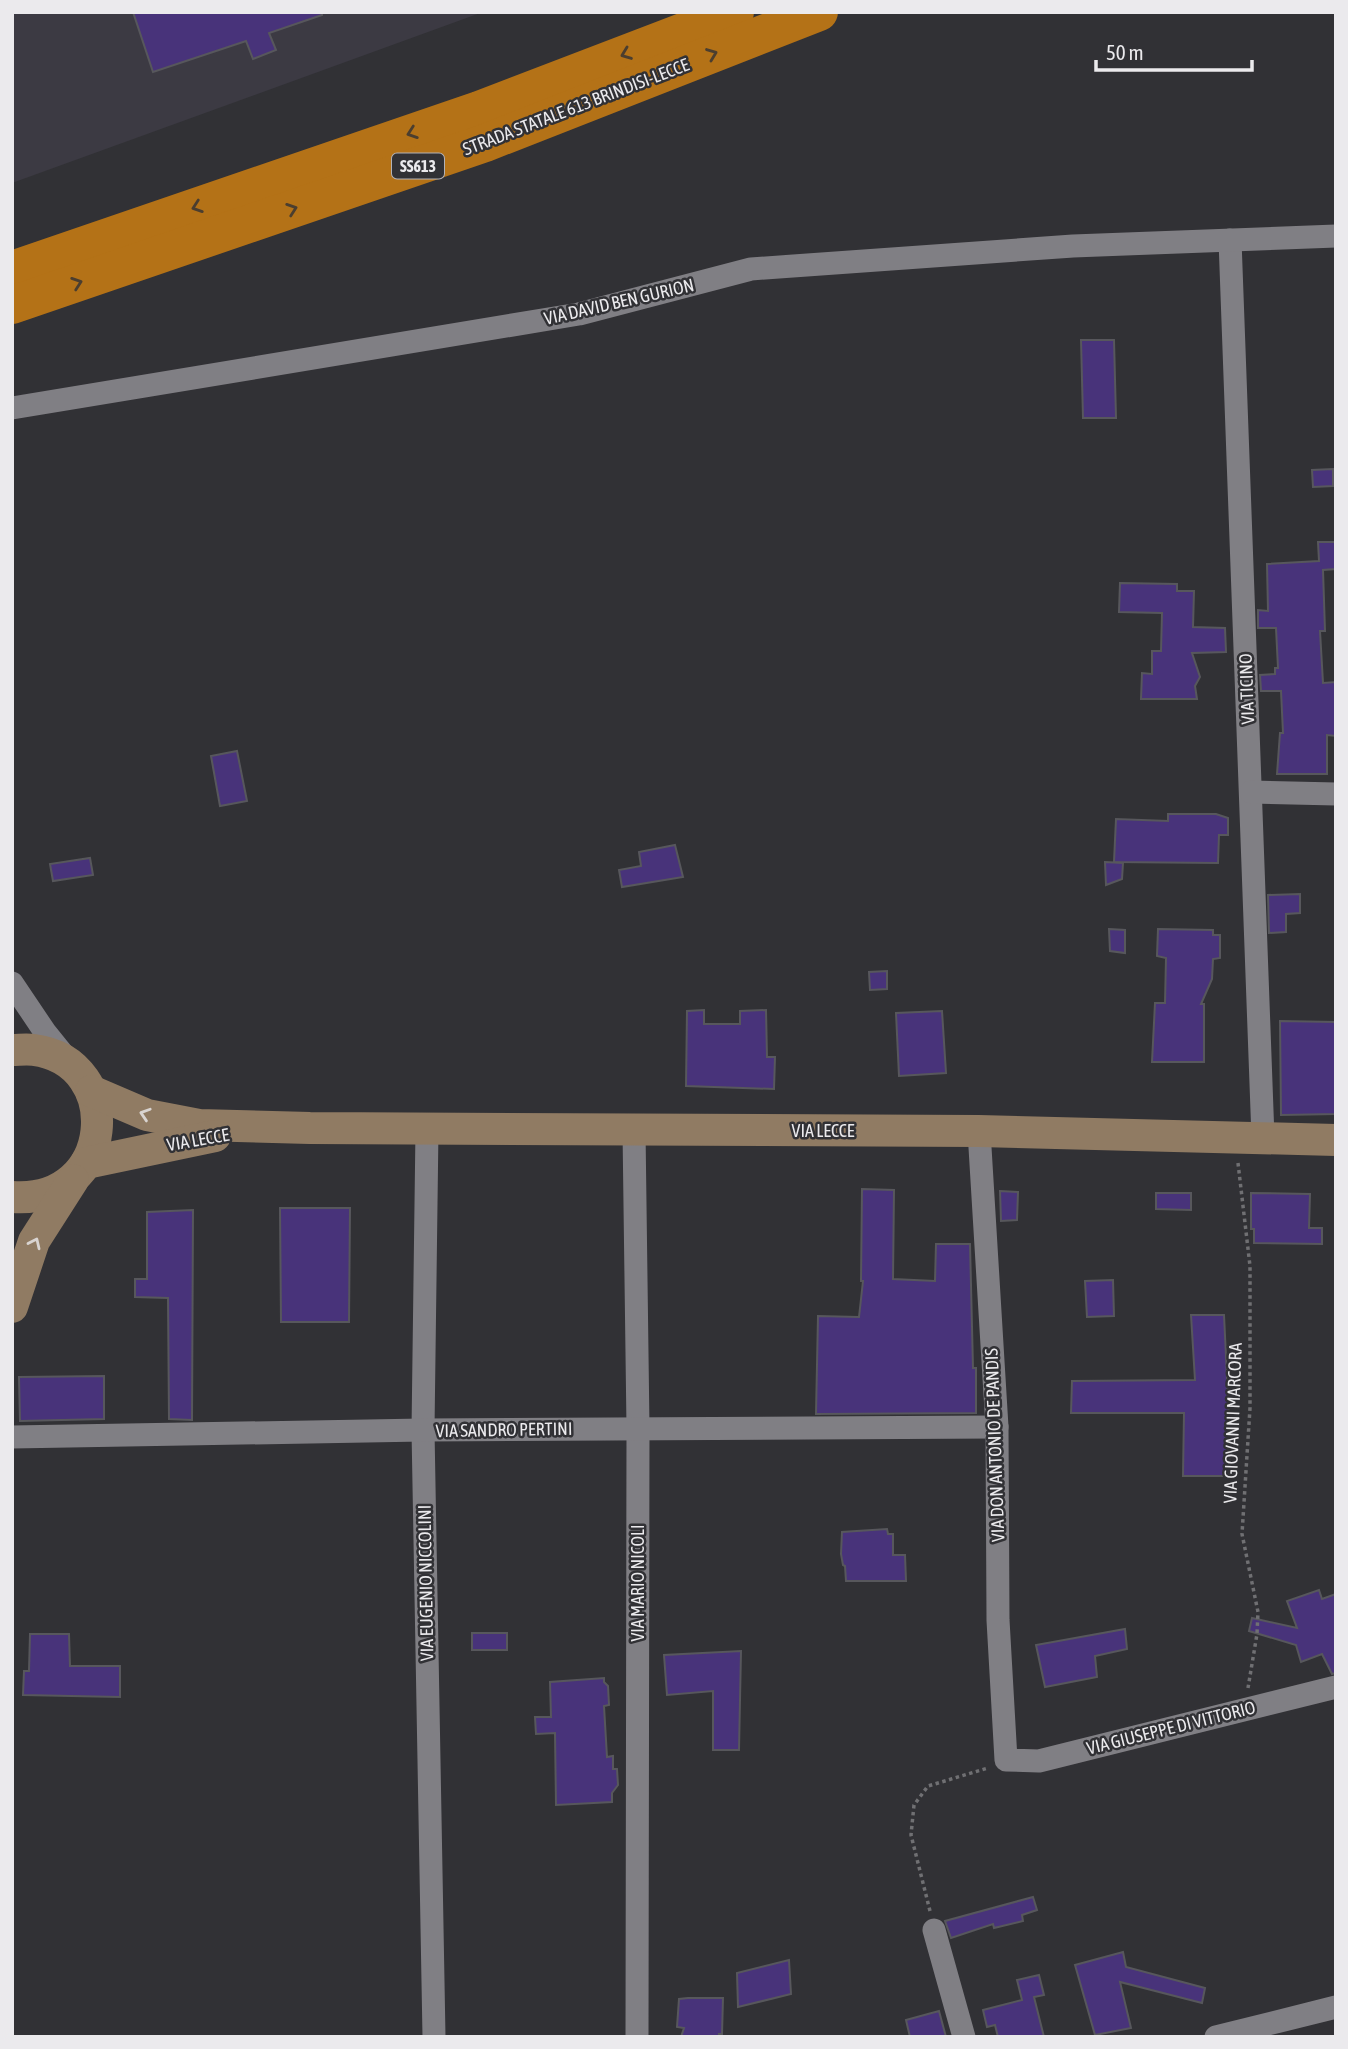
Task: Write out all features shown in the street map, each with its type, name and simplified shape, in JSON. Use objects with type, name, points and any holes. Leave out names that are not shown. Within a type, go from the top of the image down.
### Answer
[{"type":"highway","name":"STRADA STATALE 613 BRINDISI-LECCE","points":[[12,270],[479,110],[735,12]]},
{"type":"highway","name":"STRADA STATALE 613 BRINDISI-LECCE","points":[[12,305],[485,143],[819,12]]},
{"type":"street","name":"VIA DAVID BEN GURION","points":[[12,408],[579,314],[751,269],[1073,246],[1336,236]]},
{"type":"street","name":"VIA TICINO","points":[[1230,240],[1251,792],[1249,1137]]},
{"type":"street","points":[[1251,792],[1336,794]]},
{"type":"street","points":[[12,983],[45,1032],[84,1081],[98,1115],[96,1140],[34,1241],[12,1307]]},
{"type":"street","name":"VIA LECCE","points":[[12,1050],[34,1050],[57,1057],[84,1081],[128,1108],[172,1122],[199,1125],[427,1129],[979,1131],[1336,1140]]},
{"type":"street","name":"VIA LECCE","points":[[12,1197],[35,1197],[56,1190],[80,1170],[192,1139],[233,1133],[310,1128]]},
{"type":"street","name":"VIA EUGENIO NICCOLINI","points":[[427,1129],[423,1430],[434,2037]]},
{"type":"street","name":"VIA MARIO NICOLI","points":[[634,1130],[638,1428],[637,2037]]},
{"type":"street","name":"VIA DON ANTONIO DE PANDIS","points":[[979,1131],[997,1427],[998,1620],[1006,1760]]},
{"type":"street","name":"VIA SANDRO PERTINI","points":[[12,1437],[423,1430],[997,1427]]},
{"type":"street","name":"VIA GIUSEPPE DI VITTORIO","points":[[1006,1760],[1039,1761],[1336,1687]]},
{"type":"street","points":[[934,1930],[964,2037]]},
{"type":"street","points":[[1216,2037],[1262,2031],[1336,2007]]},
{"type":"path","name":"VIA GIOVANNI MARCORA","points":[[1248,1709],[1248,1679],[1258,1623],[1242,1534],[1251,1408],[1249,1137]]},
{"type":"path","points":[[934,1930],[911,1835],[914,1805],[928,1786],[980,1771],[1006,1760]]},
{"type":"shaded area","points":[[12,12],[483,12],[12,183]]},
{"type":"building","points":[[133,12],[322,12],[322,15],[269,33],[276,50],[253,59],[246,41],[153,72]]},
{"type":"building","points":[[1081,340],[1114,340],[1116,418],[1083,418]]},
{"type":"building","points":[[1333,469],[1333,486],[1313,487],[1312,470]]},
{"type":"building","points":[[1318,542],[1336,542],[1336,569],[1323,570],[1325,631],[1320,631],[1323,683],[1336,682],[1336,736],[1327,735],[1327,774],[1277,774],[1280,733],[1283,733],[1281,691],[1261,691],[1260,675],[1275,674],[1275,668],[1278,668],[1276,628],[1258,628],[1258,610],[1268,611],[1267,564],[1319,561]]},
{"type":"building","points":[[1120,583],[1177,584],[1177,591],[1194,591],[1193,627],[1225,628],[1226,652],[1192,653],[1200,677],[1195,686],[1197,699],[1141,699],[1142,673],[1152,674],[1152,651],[1161,651],[1162,613],[1119,612]]},
{"type":"building","points":[[237,751],[247,801],[220,806],[211,756]]},
{"type":"building","points":[[1168,814],[1216,814],[1228,818],[1228,835],[1219,835],[1218,863],[1114,862],[1116,819],[1168,821]]},
{"type":"building","points":[[675,845],[683,877],[622,887],[619,870],[641,866],[639,852]]},
{"type":"building","points":[[90,858],[93,875],[53,881],[50,864]]},
{"type":"building","points":[[1105,862],[1123,863],[1122,879],[1106,885]]},
{"type":"building","points":[[1300,894],[1300,913],[1286,914],[1286,932],[1269,933],[1268,895]]},
{"type":"building","points":[[1109,929],[1125,930],[1125,953],[1110,951]]},
{"type":"building","points":[[1158,929],[1213,930],[1213,935],[1220,935],[1220,958],[1213,959],[1212,979],[1201,1004],[1204,1004],[1204,1062],[1152,1062],[1155,1003],[1165,1003],[1166,958],[1157,956]]},
{"type":"building","points":[[887,971],[887,989],[870,990],[869,972]]},
{"type":"building","points":[[704,1010],[704,1024],[740,1024],[740,1011],[766,1010],[767,1057],[775,1057],[774,1089],[686,1086],[687,1011]]},
{"type":"building","points":[[942,1011],[946,1073],[899,1076],[896,1013]]},
{"type":"building","points":[[1280,1021],[1336,1022],[1336,1114],[1281,1115]]},
{"type":"building","points":[[862,1189],[894,1190],[893,1279],[935,1281],[936,1244],[970,1244],[976,1413],[816,1414],[818,1316],[859,1317],[863,1281]]},
{"type":"building","points":[[1000,1191],[1018,1192],[1017,1220],[1001,1221]]},
{"type":"building","points":[[1156,1193],[1191,1193],[1191,1210],[1156,1209]]},
{"type":"building","points":[[1251,1193],[1310,1194],[1309,1228],[1322,1228],[1322,1244],[1254,1243],[1254,1229],[1251,1229]]},
{"type":"building","points":[[280,1208],[350,1208],[349,1322],[281,1322]]},
{"type":"building","points":[[193,1210],[192,1420],[169,1419],[168,1298],[135,1297],[135,1279],[147,1279],[147,1212]]},
{"type":"building","points":[[1113,1280],[1114,1316],[1087,1317],[1085,1281]]},
{"type":"building","points":[[1191,1315],[1224,1315],[1230,1439],[1229,1476],[1183,1476],[1184,1413],[1071,1413],[1072,1381],[1195,1380]]},
{"type":"building","points":[[104,1376],[104,1419],[20,1421],[19,1377]]},
{"type":"building","points":[[887,1529],[888,1534],[893,1534],[893,1555],[905,1555],[906,1581],[846,1581],[841,1554],[842,1532]]},
{"type":"building","points":[[1319,1590],[1322,1599],[1336,1594],[1336,1673],[1332,1674],[1322,1654],[1301,1662],[1296,1645],[1249,1631],[1252,1618],[1297,1628],[1287,1601]]},
{"type":"building","points":[[1125,1629],[1127,1649],[1095,1656],[1097,1677],[1045,1687],[1036,1645]]},
{"type":"building","points":[[472,1633],[507,1633],[507,1650],[472,1650]]},
{"type":"building","points":[[30,1634],[69,1634],[70,1666],[120,1666],[120,1697],[23,1695],[24,1671],[29,1671]]},
{"type":"building","points":[[741,1651],[739,1750],[713,1750],[713,1691],[667,1695],[664,1655]]},
{"type":"building","points":[[604,1678],[608,1686],[609,1705],[604,1706],[607,1757],[613,1756],[613,1769],[617,1769],[618,1785],[612,1793],[612,1802],[556,1805],[555,1733],[536,1734],[535,1717],[551,1717],[550,1682]]},
{"type":"building","points":[[1033,1897],[1037,1910],[1022,1915],[1023,1921],[994,1928],[993,1924],[951,1938],[945,1921]]},
{"type":"building","points":[[1123,1952],[1126,1967],[1205,1988],[1202,2003],[1120,1982],[1131,2028],[1095,2035],[1075,1965]]},
{"type":"building","points":[[789,1960],[791,1994],[738,2007],[737,1973]]},
{"type":"building","points":[[1039,1975],[1044,1995],[1034,1997],[1044,2037],[998,2037],[995,2025],[987,2027],[983,2010],[1022,2000],[1017,1980]]},
{"type":"building","points":[[723,1998],[722,2034],[719,2034],[719,2037],[681,2037],[684,2028],[677,2027],[679,1999]]},
{"type":"building","points":[[939,2011],[946,2037],[910,2037],[906,2020]]}]
